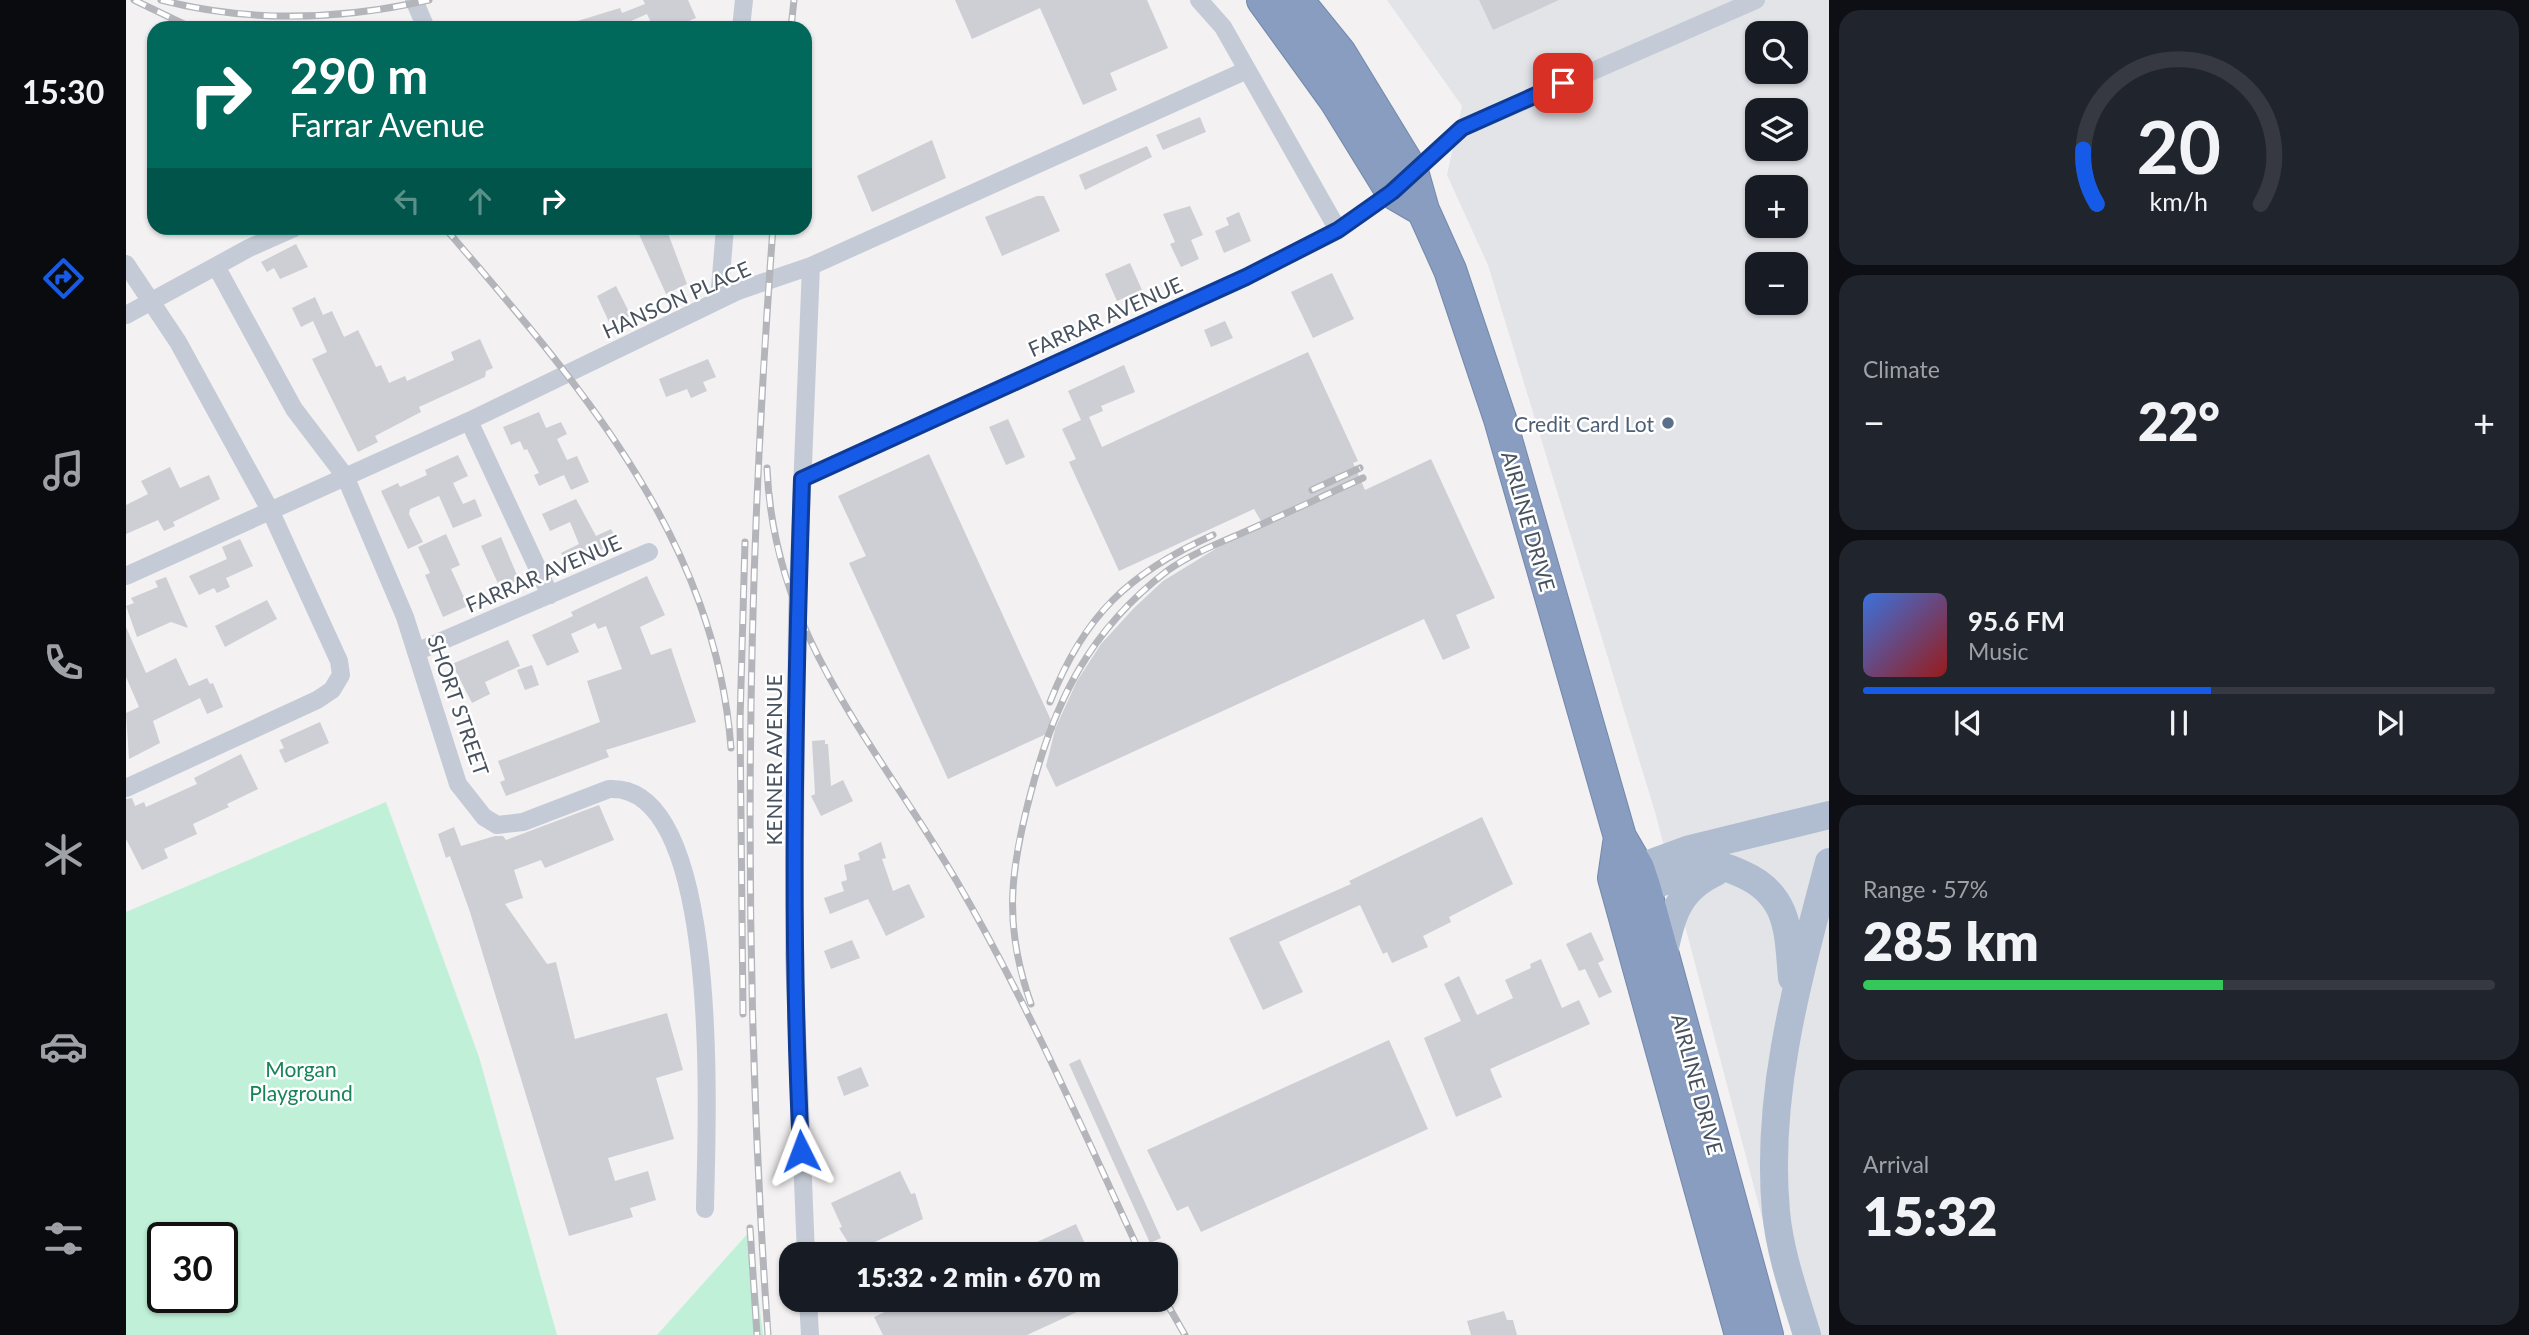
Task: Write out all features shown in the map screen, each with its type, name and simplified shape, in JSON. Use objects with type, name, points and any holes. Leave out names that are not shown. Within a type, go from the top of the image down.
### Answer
[{"type":"highway","name":"AIRLINE DRIVE","points":[[1263,0],[1336,100],[1423,210],[1450,270],[1500,419],[1632,877],[1741,1335]]},
{"type":"highway","name":"AIRLINE DRIVE","points":[[1297,0],[1340,53],[1402,181]]},
{"type":"highway","name":"AIRLINE DRIVE","points":[[1632,877],[1663,956],[1767,1335]]},
{"type":"main road","points":[[1632,877],[1690,849],[1829,815]]},
{"type":"main road","points":[[1807,1335],[1787,1268],[1775,1201],[1773,1129],[1793,999],[1829,862]]},
{"type":"main road","points":[[1632,877],[1701,867],[1727,867],[1761,882],[1775,898],[1787,924],[1793,999]]},
{"type":"main road","points":[[1663,956],[1672,919],[1685,892],[1701,878],[1727,867]]},
{"type":"street","points":[[414,0],[423,21]]},
{"type":"street","points":[[738,21],[744,0]]},
{"type":"street","points":[[1199,0],[1223,27],[1338,230]]},
{"type":"street","name":"FARRAR AVENUE","points":[[802,479],[1246,277],[1338,230],[1402,181],[1462,128],[1756,0]]},
{"type":"street","name":"HANSON PLACE","points":[[126,576],[469,421],[719,300],[811,266],[1247,70]]},
{"type":"street","points":[[126,315],[280,235]]},
{"type":"street","points":[[719,300],[724,235]]},
{"type":"street","points":[[126,264],[178,342],[270,510],[339,661],[341,676],[332,690],[317,700],[126,788]]},
{"type":"street","name":"SHORT STREET","points":[[216,266],[294,409],[345,476],[416,652],[458,784],[484,817],[497,825],[523,822],[609,789],[621,788],[646,801],[664,822],[679,851],[696,928],[708,1042],[705,1209]]},
{"type":"street","name":"KENNER AVENUE","points":[[805,1242],[794,969],[797,614],[811,266]]},
{"type":"street","points":[[469,421],[550,595]]},
{"type":"street","name":"FARRAR AVENUE","points":[[416,652],[649,552]]},
{"type":"street","points":[[809,1312],[810,1335]]},
{"type":"shaded area","points":[[1387,0],[1829,0],[1829,1335],[1793,1335],[1655,812],[1488,265],[1447,175],[1462,106]]},
{"type":"green space","name":"Morgan Playground","points":[[386,802],[479,1057],[557,1335],[126,1335],[126,912]]},
{"type":"green space","points":[[750,1231],[763,1335],[657,1335]]},
{"type":"building","points":[[643,0],[688,0],[696,18],[689,21],[650,21],[647,14],[631,21],[578,21],[620,8],[622,13],[645,4]]},
{"type":"building","points":[[955,0],[1147,0],[1168,48],[1110,73],[1117,90],[1083,105],[1040,8],[972,39]]},
{"type":"building","points":[[1479,0],[1559,0],[1493,30]]},
{"type":"building","points":[[1200,117],[1206,132],[1163,150],[1156,135]]},
{"type":"building","points":[[932,140],[946,178],[872,212],[857,176]]},
{"type":"building","points":[[1147,146],[1152,157],[1085,190],[1079,175]]},
{"type":"building","points":[[1037,196],[1044,196],[1060,231],[1002,256],[985,217]]},
{"type":"building","points":[[1190,206],[1203,235],[1191,240],[1199,259],[1181,267],[1170,244],[1175,242],[1163,214]]},
{"type":"building","points":[[1239,212],[1251,241],[1224,253],[1215,231],[1229,225],[1226,218]]},
{"type":"building","points":[[639,235],[669,235],[687,284],[666,294]]},
{"type":"building","points":[[296,244],[308,267],[280,279],[274,268],[267,272],[261,262]]},
{"type":"building","points":[[1130,263],[1142,290],[1117,301],[1105,274]]},
{"type":"building","points":[[1332,273],[1354,319],[1313,338],[1291,292]]},
{"type":"building","points":[[616,286],[631,316],[609,322],[597,296]]},
{"type":"building","points":[[315,297],[323,315],[332,311],[344,337],[358,330],[376,367],[381,365],[389,383],[405,376],[407,381],[454,360],[451,352],[480,339],[493,368],[486,371],[485,377],[419,407],[421,412],[375,436],[378,442],[358,452],[312,359],[327,352],[313,321],[301,327],[292,308]]},
{"type":"building","points":[[1225,321],[1233,338],[1211,347],[1204,330]]},
{"type":"building","points":[[1308,352],[1358,461],[1353,463],[1365,490],[1431,459],[1495,598],[1456,615],[1470,648],[1443,660],[1424,619],[1056,787],[1046,766],[1055,730],[948,779],[849,563],[866,556],[838,496],[929,454],[1055,729],[1077,681],[1101,644],[1134,608],[1163,581],[1261,521],[1254,509],[1119,571],[1069,462],[1076,459],[1062,429],[1081,420],[1068,391],[1124,365],[1135,392],[1101,406],[1103,411],[1089,417],[1102,447]]},
{"type":"building","points":[[708,359],[716,377],[703,382],[707,391],[691,398],[687,389],[666,397],[659,379]]},
{"type":"building","points":[[539,412],[546,428],[561,422],[567,434],[557,439],[567,460],[577,456],[589,482],[571,490],[564,475],[539,486],[534,475],[539,473],[527,449],[524,450],[520,441],[511,445],[503,427]]},
{"type":"building","points":[[1008,419],[1025,457],[1006,465],[989,427]]},
{"type":"building","points":[[458,455],[468,476],[453,483],[463,504],[475,499],[482,516],[453,528],[439,496],[410,509],[409,514],[423,542],[408,549],[381,491],[398,483],[400,487],[427,475],[425,470]]},
{"type":"building","points":[[170,467],[180,488],[209,475],[220,499],[173,522],[175,526],[164,531],[158,520],[126,534],[126,505],[148,494],[141,481]]},
{"type":"building","points":[[576,499],[596,536],[611,529],[618,542],[567,566],[561,553],[579,544],[570,522],[550,531],[542,514]]},
{"type":"building","points":[[446,534],[460,565],[451,569],[468,606],[443,617],[425,575],[430,573],[418,547]]},
{"type":"building","points":[[501,537],[519,580],[500,588],[481,546]]},
{"type":"building","points":[[240,539],[253,566],[226,578],[230,587],[217,593],[214,588],[199,595],[189,576],[227,559],[222,547]]},
{"type":"building","points":[[647,576],[665,615],[640,627],[651,655],[671,648],[696,722],[606,750],[609,757],[506,796],[500,782],[505,780],[498,761],[600,722],[587,681],[622,669],[606,626],[598,629],[595,623],[571,634],[579,652],[547,666],[532,635],[573,616],[571,612]]},
{"type":"building","points":[[166,577],[188,628],[171,622],[137,637],[126,606],[134,603],[131,598],[158,587],[155,581]]},
{"type":"building","points":[[267,600],[277,619],[225,647],[215,626]]},
{"type":"building","points":[[126,627],[146,673],[176,658],[189,686],[207,678],[210,684],[213,683],[223,707],[207,714],[200,698],[153,721],[160,743],[129,759],[126,713],[139,707],[126,677]]},
{"type":"building","points":[[508,640],[520,666],[485,682],[490,694],[472,703],[452,664]]},
{"type":"building","points":[[532,665],[539,685],[525,690],[517,670]]},
{"type":"building","points":[[320,722],[329,743],[285,763],[279,750],[284,748],[280,740]]},
{"type":"building","points":[[825,740],[825,744],[828,744],[831,786],[843,780],[853,801],[821,816],[811,796],[815,794],[812,741]]},
{"type":"building","points":[[241,754],[258,789],[193,824],[197,834],[164,849],[168,858],[142,870],[126,839],[126,799],[132,798],[135,806],[144,802],[146,807],[197,784],[194,778]]},
{"type":"building","points":[[599,805],[614,840],[545,868],[541,860],[514,870],[523,898],[505,904],[547,964],[556,962],[575,1039],[667,1013],[683,1070],[656,1078],[674,1139],[608,1158],[615,1181],[648,1171],[656,1200],[630,1208],[633,1217],[569,1236],[470,912],[450,856],[446,858],[438,834],[454,827],[461,846],[495,836],[503,836],[506,840]]},
{"type":"building","points":[[1482,817],[1513,884],[1449,917],[1451,922],[1423,936],[1428,947],[1392,963],[1387,952],[1383,954],[1360,905],[1279,942],[1303,992],[1263,1010],[1229,938],[1351,884],[1349,881]]},
{"type":"building","points":[[881,842],[886,858],[882,859],[893,891],[909,884],[925,917],[886,936],[868,899],[830,914],[824,898],[844,891],[841,882],[847,880],[844,865],[860,860],[858,853]]},
{"type":"building","points":[[1591,932],[1604,960],[1598,963],[1612,992],[1599,998],[1585,969],[1579,971],[1566,944]]},
{"type":"building","points":[[852,940],[860,958],[831,969],[824,951]]},
{"type":"building","points":[[1541,959],[1562,1008],[1579,1000],[1590,1024],[1490,1069],[1502,1097],[1456,1117],[1424,1038],[1461,1021],[1444,984],[1459,976],[1477,1015],[1513,998],[1505,980],[1531,968],[1530,964]]},
{"type":"building","points":[[1389,1040],[1428,1129],[1201,1232],[1188,1206],[1177,1211],[1147,1150]]},
{"type":"building","points":[[1080,1059],[1161,1238],[1150,1242],[1069,1064]]},
{"type":"building","points":[[861,1067],[869,1086],[844,1096],[837,1077]]},
{"type":"building","points":[[900,1171],[911,1194],[915,1193],[923,1219],[875,1242],[848,1242],[839,1228],[842,1227],[831,1203]]},
{"type":"building","points":[[1076,1224],[1084,1242],[1037,1242]]},
{"type":"building","points":[[1504,1311],[1507,1320],[1513,1320],[1517,1335],[1471,1335],[1467,1321]]},
{"type":"building","points":[[885,1312],[1077,1312],[1027,1335],[883,1335],[874,1317]]},
{"type":"railway","points":[[134,0],[178,21]]},
{"type":"railway","points":[[161,0],[228,13],[295,16],[362,12],[429,0]]},
{"type":"railway","points":[[792,21],[794,0]]},
{"type":"railway","points":[[451,235],[543,344],[589,404],[631,466],[668,531],[698,599],[719,671],[731,748]]},
{"type":"railway","points":[[768,1335],[754,1059],[750,782],[757,504],[773,235]]},
{"type":"railway","points":[[767,468],[774,529],[788,584],[809,636],[862,734],[925,830],[982,925],[1053,1065],[1135,1242]]},
{"type":"railway","points":[[1312,490],[1360,468]]},
{"type":"railway","points":[[1031,1004],[1016,949],[1013,923],[1014,873],[1024,820],[1041,759],[1064,697],[1079,669],[1117,617],[1167,571],[1203,550],[1363,478]]},
{"type":"railway","points":[[1050,702],[1078,645],[1094,621],[1113,600],[1157,565],[1213,535]]},
{"type":"railway","points":[[743,1014],[740,721],[745,542]]},
{"type":"railway","points":[[750,1228],[757,1335]]},
{"type":"railway","points":[[1172,1312],[1185,1335]]},
{"type":"place","name":"Credit Card Lot","points":[[1668,423]]},
{"type":"route","points":[[801,1151],[794,956],[797,614],[802,479],[1246,277],[1338,230],[1392,192],[1462,128],[1563,83]]}]
